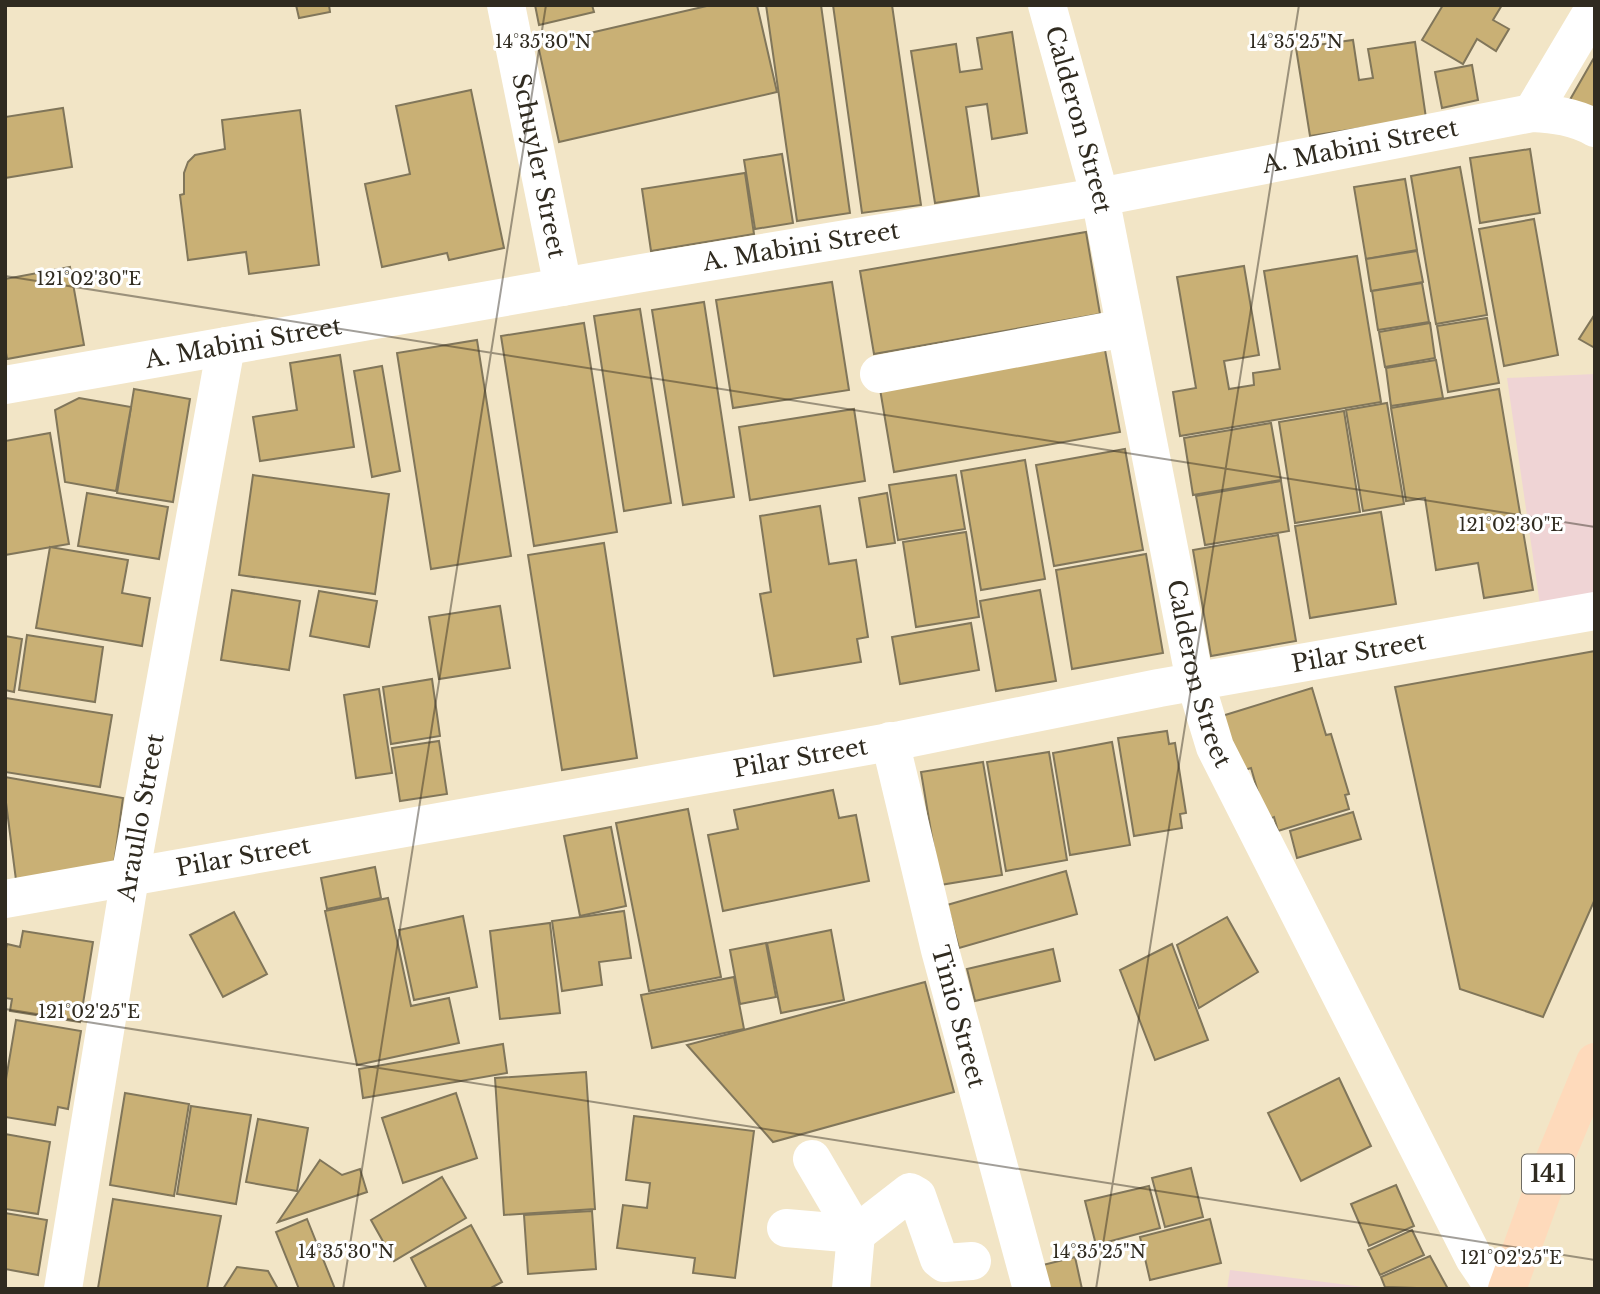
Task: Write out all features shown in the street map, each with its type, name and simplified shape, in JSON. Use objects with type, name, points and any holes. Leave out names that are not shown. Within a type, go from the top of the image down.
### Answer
[{"type":"main road","name":"141","points":[[1507,1289],[1549,1173],[1595,1062]]},
{"type":"street","name":"Schuyler Street","points":[[506,5],[563,287]]},
{"type":"street","name":"Calderon Street","points":[[1047,5],[1100,197],[1195,681],[1215,747],[1474,1258],[1495,1289]]},
{"type":"street","points":[[1532,114],[1595,6]]},
{"type":"street","name":"A. Mabini Street","points":[[5,385],[563,287],[1100,197],[1532,114],[1557,114],[1595,128]]},
{"type":"street","points":[[879,374],[1125,328]]},
{"type":"street","name":"Araullo Street","points":[[63,1289],[130,877],[226,346]]},
{"type":"street","name":"Pilar Street","points":[[5,899],[890,741],[1195,681],[1595,611]]},
{"type":"street","name":"Tinio Street","points":[[890,741],[940,950],[1031,1289]]},
{"type":"street","points":[[812,1159],[856,1234],[851,1289]]},
{"type":"street","points":[[786,1228],[856,1234],[910,1192],[917,1196],[939,1259],[944,1263],[972,1261]]},
{"type":"shaded area","points":[[1595,374],[1595,594],[1540,605],[1507,378]]},
{"type":"shaded area","points":[[1230,1270],[1379,1289],[1227,1289]]},
{"type":"building","points":[[296,5],[329,5],[330,12],[299,18]]},
{"type":"building","points":[[535,5],[592,5],[594,12],[539,25]]},
{"type":"building","points":[[711,5],[757,5],[777,92],[559,142],[538,45]]},
{"type":"building","points":[[766,5],[821,5],[850,213],[797,221]]},
{"type":"building","points":[[833,5],[892,5],[921,205],[862,213]]},
{"type":"building","points":[[1443,5],[1502,5],[1493,20],[1509,29],[1496,51],[1477,39],[1463,64],[1422,40]]},
{"type":"building","points":[[1012,32],[1027,133],[992,139],[987,104],[966,107],[979,196],[935,203],[911,51],[956,44],[960,72],[982,69],[977,38]]},
{"type":"building","points":[[1353,40],[1359,80],[1373,78],[1368,49],[1415,42],[1426,118],[1310,136],[1296,48]]},
{"type":"building","points":[[1595,56],[1595,121],[1567,105]]},
{"type":"building","points":[[1472,65],[1478,100],[1442,108],[1435,72]]},
{"type":"building","points":[[471,90],[504,248],[449,260],[447,253],[382,267],[365,184],[410,174],[396,106]]},
{"type":"building","points":[[63,108],[72,167],[5,178],[5,117]]},
{"type":"building","points":[[300,110],[319,265],[249,274],[246,252],[188,260],[180,195],[184,194],[184,173],[188,162],[195,155],[225,149],[222,120]]},
{"type":"building","points":[[1530,149],[1540,213],[1480,223],[1470,158]]},
{"type":"building","points":[[782,154],[793,223],[755,229],[744,160]]},
{"type":"building","points":[[1460,167],[1487,315],[1436,324],[1411,176]]},
{"type":"building","points":[[745,173],[754,234],[651,251],[642,189]]},
{"type":"building","points":[[1405,179],[1417,250],[1366,259],[1354,187]]},
{"type":"building","points":[[1534,219],[1558,355],[1504,366],[1479,229]]},
{"type":"building","points":[[1086,232],[1100,314],[874,354],[860,271]]},
{"type":"building","points":[[1417,251],[1423,282],[1371,291],[1366,259]]},
{"type":"building","points":[[1357,256],[1381,402],[1180,436],[1173,392],[1196,388],[1177,277],[1244,266],[1259,355],[1224,361],[1229,389],[1254,385],[1253,373],[1280,369],[1264,271]]},
{"type":"building","points":[[70,267],[84,345],[7,359],[5,279]]},
{"type":"building","points":[[832,282],[849,390],[733,408],[716,300]]},
{"type":"building","points":[[1422,283],[1429,322],[1378,330],[1372,291]]},
{"type":"building","points":[[704,302],[734,497],[683,505],[652,310]]},
{"type":"building","points":[[640,309],[671,503],[624,511],[594,316]]},
{"type":"building","points":[[1595,314],[1595,348],[1579,339]]},
{"type":"building","points":[[1487,318],[1499,383],[1448,392],[1437,326]]},
{"type":"building","points":[[584,323],[617,532],[534,546],[501,336]]},
{"type":"building","points":[[1430,323],[1435,358],[1385,367],[1379,332]]},
{"type":"building","points":[[477,340],[511,556],[431,569],[397,353]]},
{"type":"building","points":[[1105,350],[1120,432],[894,472],[880,389]]},
{"type":"building","points":[[340,355],[354,447],[260,461],[253,417],[297,410],[290,363]]},
{"type":"building","points":[[1436,360],[1443,398],[1391,406],[1386,368]]},
{"type":"building","points":[[382,366],[400,471],[372,477],[354,371]]},
{"type":"building","points":[[134,389],[190,399],[173,502],[117,493]]},
{"type":"building","points":[[1499,389],[1533,590],[1484,598],[1478,563],[1436,570],[1425,498],[1406,501],[1391,408]]},
{"type":"building","points":[[79,398],[131,407],[116,491],[65,482],[55,410]]},
{"type":"building","points":[[1387,403],[1404,504],[1363,511],[1346,410]]},
{"type":"building","points":[[854,409],[865,481],[750,500],[739,427]]},
{"type":"building","points":[[1344,411],[1360,512],[1295,523],[1279,422]]},
{"type":"building","points":[[1271,423],[1281,480],[1193,495],[1184,438]]},
{"type":"building","points":[[50,433],[69,544],[5,555],[5,441]]},
{"type":"building","points":[[1125,449],[1143,550],[1054,566],[1036,465]]},
{"type":"building","points":[[1025,460],[1045,579],[981,590],[961,471]]},
{"type":"building","points":[[253,475],[389,494],[375,594],[239,575]]},
{"type":"building","points":[[956,475],[965,529],[898,540],[889,485]]},
{"type":"building","points":[[1281,481],[1289,531],[1205,545],[1196,496]]},
{"type":"building","points":[[87,493],[168,507],[159,559],[78,546]]},
{"type":"building","points":[[887,493],[895,543],[867,547],[859,498]]},
{"type":"building","points":[[820,506],[829,564],[856,560],[868,637],[857,639],[861,662],[774,676],[760,594],[771,592],[760,516]]},
{"type":"building","points":[[1381,512],[1396,604],[1310,618],[1295,526]]},
{"type":"building","points":[[966,532],[979,617],[916,627],[903,542]]},
{"type":"building","points":[[1278,535],[1296,641],[1211,656],[1193,550]]},
{"type":"building","points":[[604,543],[637,758],[562,770],[528,555]]},
{"type":"building","points":[[50,547],[128,560],[122,593],[150,598],[142,646],[36,628]]},
{"type":"building","points":[[1146,554],[1163,653],[1072,669],[1056,570]]},
{"type":"building","points":[[232,590],[300,601],[289,670],[221,660]]},
{"type":"building","points":[[1040,590],[1056,681],[996,691],[980,601]]},
{"type":"building","points":[[319,591],[377,601],[369,647],[310,636]]},
{"type":"building","points":[[500,606],[510,668],[439,679],[429,617]]},
{"type":"building","points":[[971,623],[979,670],[900,684],[892,637]]},
{"type":"building","points":[[27,635],[103,647],[95,702],[19,690]]},
{"type":"building","points":[[5,636],[22,639],[14,692],[5,690]]},
{"type":"building","points":[[1595,651],[1595,899],[1543,1017],[1460,989],[1395,687]]},
{"type":"building","points":[[432,679],[440,736],[391,744],[383,687]]},
{"type":"building","points":[[1312,688],[1326,735],[1331,734],[1349,794],[1345,795],[1349,809],[1278,831],[1274,817],[1266,820],[1251,768],[1238,772],[1222,716]]},
{"type":"building","points":[[379,689],[392,773],[356,778],[344,695]]},
{"type":"building","points":[[6,698],[112,715],[100,787],[5,772]]},
{"type":"building","points":[[1167,731],[1169,744],[1175,743],[1186,813],[1180,814],[1182,828],[1134,836],[1118,738]]},
{"type":"building","points":[[439,741],[447,794],[400,801],[392,748]]},
{"type":"building","points":[[1112,742],[1130,845],[1070,855],[1053,753]]},
{"type":"building","points":[[1049,752],[1067,860],[1006,871],[987,762]]},
{"type":"building","points":[[983,762],[1002,875],[940,885],[921,772]]},
{"type":"building","points":[[5,777],[123,798],[114,864],[16,880]]},
{"type":"building","points":[[833,790],[839,818],[856,815],[869,881],[723,911],[708,835],[738,829],[734,810]]},
{"type":"building","points":[[688,809],[721,977],[649,991],[616,823]]},
{"type":"building","points":[[1353,812],[1361,839],[1297,858],[1290,831]]},
{"type":"building","points":[[611,827],[626,906],[580,916],[564,836]]},
{"type":"building","points":[[375,867],[381,898],[327,909],[321,878]]},
{"type":"building","points":[[1066,871],[1077,914],[959,948],[947,905]]},
{"type":"building","points":[[388,898],[411,1006],[449,998],[459,1043],[357,1065],[325,911]]},
{"type":"building","points":[[624,911],[631,958],[599,962],[602,985],[562,991],[552,921]]},
{"type":"building","points":[[234,912],[267,974],[223,997],[190,935]]},
{"type":"building","points":[[463,916],[477,987],[414,1000],[399,930]]},
{"type":"building","points":[[1227,917],[1258,972],[1199,1008],[1177,945]]},
{"type":"building","points":[[550,923],[560,1013],[500,1019],[490,931]]},
{"type":"building","points":[[831,930],[844,1000],[781,1013],[767,943]]},
{"type":"building","points":[[23,931],[93,942],[80,1022],[10,1011],[12,999],[5,998],[5,953],[7,944],[20,947]]},
{"type":"building","points":[[766,943],[776,997],[740,1004],[730,950]]},
{"type":"building","points":[[1172,944],[1208,1040],[1155,1060],[1120,970]]},
{"type":"building","points":[[1053,949],[1060,981],[975,1001],[967,969]]},
{"type":"building","points":[[734,977],[744,1029],[652,1048],[641,995]]},
{"type":"building","points":[[925,982],[954,1092],[773,1142],[687,1045]]},
{"type":"building","points":[[16,1020],[81,1031],[68,1109],[58,1107],[55,1125],[5,1117],[5,1085]]},
{"type":"building","points":[[503,1044],[507,1073],[363,1098],[359,1069]]},
{"type":"building","points":[[586,1072],[595,1209],[504,1215],[495,1078]]},
{"type":"building","points":[[1339,1078],[1371,1146],[1301,1181],[1268,1113]]},
{"type":"building","points":[[125,1093],[189,1104],[174,1196],[110,1185]]},
{"type":"building","points":[[456,1093],[477,1158],[403,1183],[382,1118]]},
{"type":"building","points":[[191,1106],[251,1115],[236,1204],[177,1194]]},
{"type":"building","points":[[634,1116],[754,1131],[735,1278],[693,1273],[695,1258],[617,1248],[623,1205],[647,1208],[650,1183],[626,1180]]},
{"type":"building","points":[[258,1119],[308,1128],[297,1191],[246,1182]]},
{"type":"building","points":[[5,1134],[50,1142],[38,1214],[5,1209]]},
{"type":"building","points":[[320,1160],[342,1175],[360,1169],[367,1192],[278,1222]]},
{"type":"building","points":[[1191,1168],[1203,1217],[1165,1227],[1152,1178]]},
{"type":"building","points":[[442,1177],[466,1218],[394,1261],[371,1220]]},
{"type":"building","points":[[1396,1185],[1414,1226],[1369,1246],[1351,1204]]},
{"type":"building","points":[[1149,1186],[1160,1228],[1096,1245],[1085,1201]]},
{"type":"building","points":[[113,1199],[221,1216],[207,1289],[98,1288]]},
{"type":"building","points":[[592,1211],[596,1269],[528,1274],[524,1215]]},
{"type":"building","points":[[5,1213],[47,1220],[38,1275],[5,1269]]},
{"type":"building","points":[[307,1219],[335,1289],[299,1289],[276,1232]]},
{"type":"building","points":[[1210,1219],[1221,1263],[1150,1280],[1140,1237]]},
{"type":"building","points":[[471,1225],[502,1282],[489,1289],[427,1289],[411,1258]]},
{"type":"building","points":[[1412,1230],[1424,1255],[1380,1275],[1368,1250]]},
{"type":"building","points":[[1430,1256],[1448,1289],[1385,1287],[1381,1277]]},
{"type":"building","points":[[1075,1257],[1082,1289],[1044,1289],[1039,1266]]},
{"type":"building","points":[[237,1267],[268,1271],[278,1289],[223,1289]]}]
